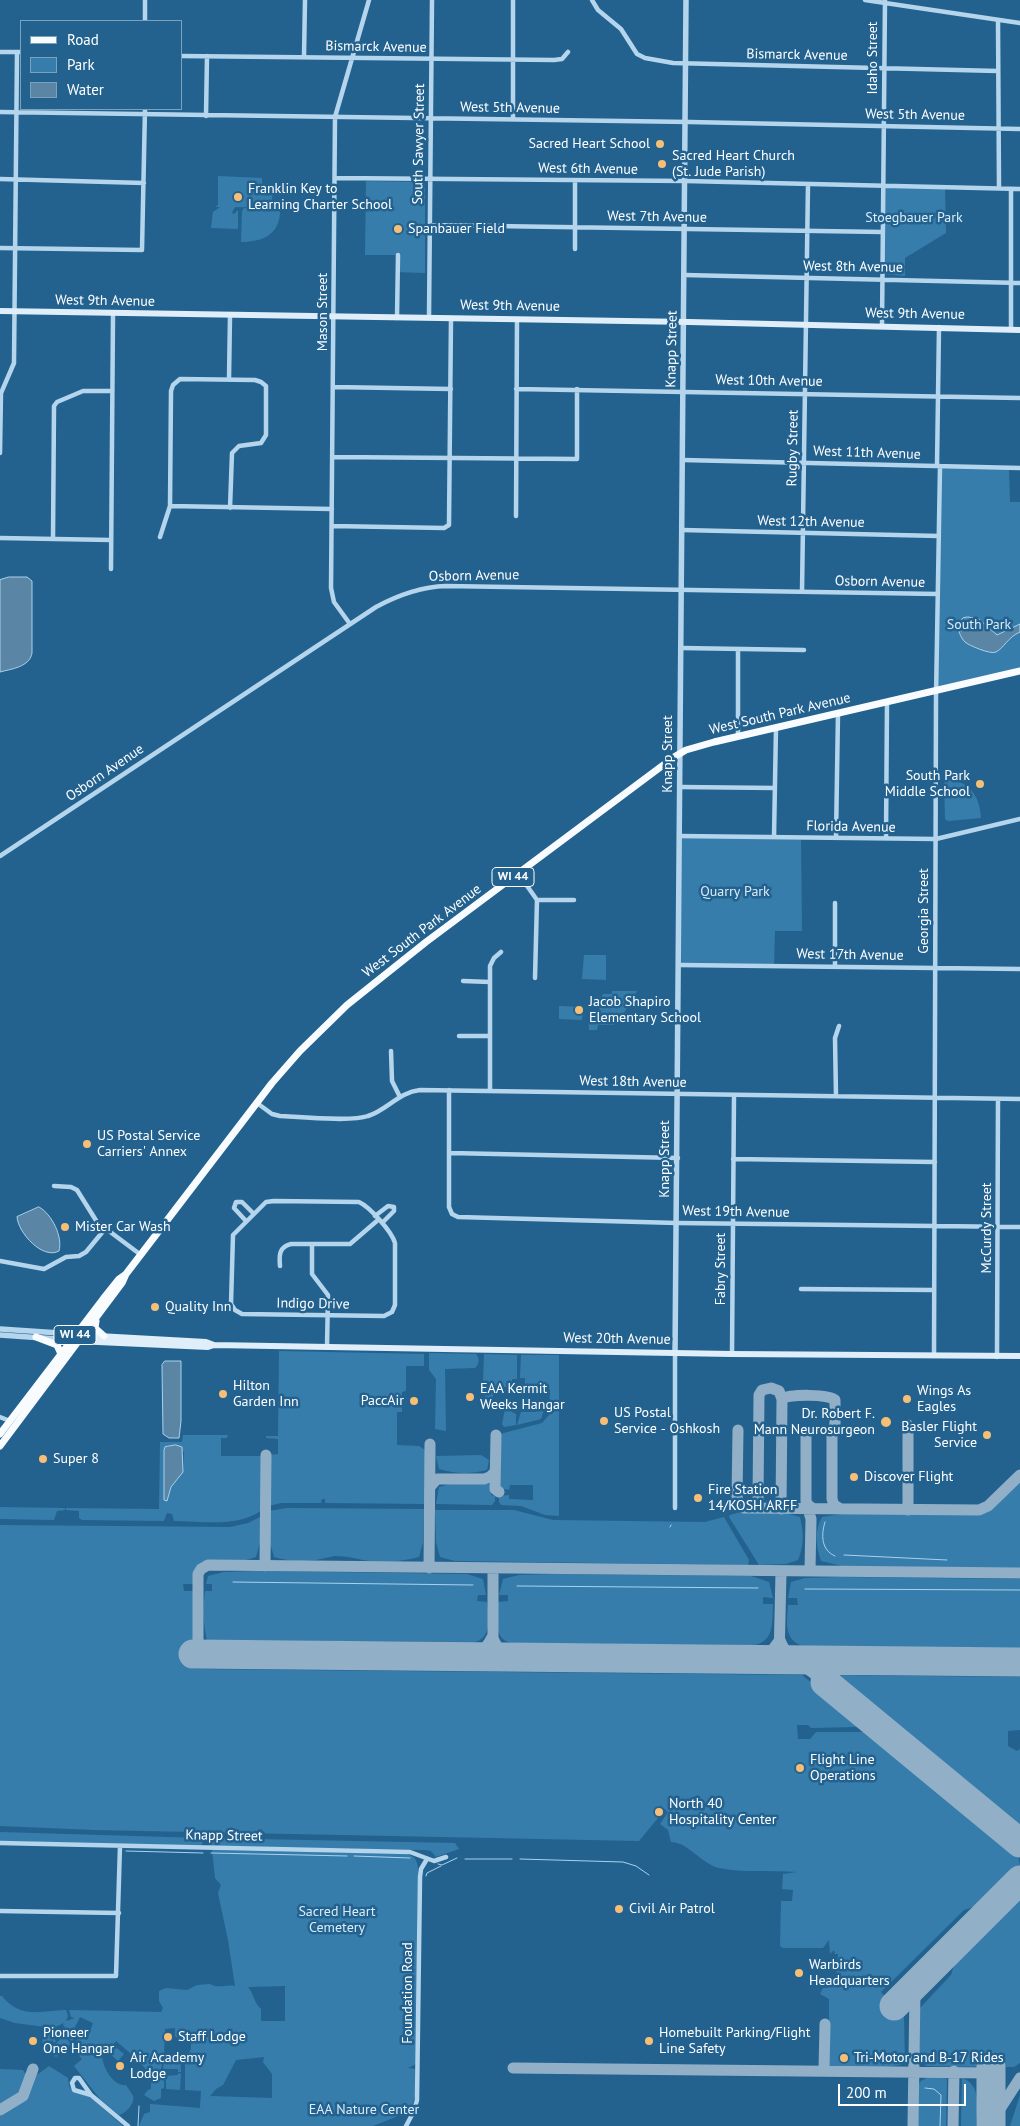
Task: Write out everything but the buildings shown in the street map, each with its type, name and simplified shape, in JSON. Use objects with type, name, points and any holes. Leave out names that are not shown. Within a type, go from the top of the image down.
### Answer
[{"type":"main road","name":"West 9th Avenue","points":[[0,311],[806,324],[1020,330]]},
{"type":"main road","name":"West South Park Avenue","points":[[30,1400],[82,1338],[122,1283],[126,1274],[257,1103],[300,1051],[347,1005],[518,873],[680,752],[696,746],[1020,671]]},
{"type":"main road","name":"West South Park Avenue","points":[[30,1400],[73,1337],[119,1279],[126,1274]]},
{"type":"main road","points":[[97,1318],[95,1328],[104,1336]]},
{"type":"main road","name":"West 20th Avenue","points":[[82,1338],[104,1336],[206,1342],[214,1345]]},
{"type":"main road","points":[[36,1337],[57,1345],[61,1354]]},
{"type":"main road","name":"West 20th Avenue","points":[[73,1337],[162,1346],[208,1347],[214,1345],[732,1354],[1020,1356]]},
{"type":"main road","name":"WI 44","points":[[0,1446],[13,1423],[30,1400]]},
{"type":"main road","name":"WI 44","points":[[0,1434],[13,1423]]},
{"type":"street","points":[[145,0],[145,20]]},
{"type":"street","points":[[304,57],[305,0]]},
{"type":"street","name":"Mason Street","points":[[350,624],[338,607],[332,591],[335,117],[369,0]]},
{"type":"street","name":"South Sawyer Street","points":[[429,318],[432,0]]},
{"type":"street","points":[[513,0],[513,119]]},
{"type":"street","name":"Bismarck Avenue","points":[[592,0],[598,10],[621,29],[640,56],[673,63],[998,71]]},
{"type":"street","name":"Knapp Street","points":[[675,1508],[677,1094],[686,228],[686,0]]},
{"type":"street","points":[[865,0],[1020,23]]},
{"type":"street","name":"Idaho Street","points":[[882,326],[885,2]]},
{"type":"street","points":[[998,20],[999,188]]},
{"type":"street","points":[[0,52],[19,52],[14,366],[0,393],[0,453]]},
{"type":"street","name":"Bismarck Avenue","points":[[182,56],[559,60],[564,58],[568,52]]},
{"type":"street","points":[[206,116],[207,56]]},
{"type":"street","points":[[0,248],[142,250],[145,110]]},
{"type":"street","name":"West 5th Avenue","points":[[0,112],[513,119],[1020,129]]},
{"type":"street","name":"West 6th Avenue","points":[[335,178],[686,181],[1020,189]]},
{"type":"street","points":[[0,180],[144,183]]},
{"type":"street","points":[[575,180],[575,249]]},
{"type":"street","name":"Rugby Street","points":[[802,592],[808,184]]},
{"type":"street","points":[[1011,189],[1011,330]]},
{"type":"street","name":"West 7th Avenue","points":[[430,225],[883,232]]},
{"type":"street","points":[[397,318],[398,255]]},
{"type":"street","name":"West 8th Avenue","points":[[685,275],[1020,283]]},
{"type":"street","points":[[111,569],[113,314]]},
{"type":"street","points":[[229,379],[230,316]]},
{"type":"street","points":[[332,526],[444,528],[448,526],[451,318]]},
{"type":"street","points":[[516,319],[516,516]]},
{"type":"street","name":"Georgia Street","points":[[934,1356],[939,327]]},
{"type":"street","points":[[160,537],[170,506],[171,391],[175,382],[183,379],[229,379],[255,380],[264,384],[267,392],[266,435],[264,440],[258,444],[239,446],[232,453],[230,508]]},
{"type":"street","points":[[333,387],[451,389]]},
{"type":"street","name":"West 10th Avenue","points":[[516,389],[1020,398]]},
{"type":"street","points":[[333,457],[577,459],[577,389]]},
{"type":"street","points":[[53,539],[54,406],[57,402],[83,391],[112,391]]},
{"type":"street","name":"West 11th Avenue","points":[[683,460],[1020,468]]},
{"type":"street","points":[[170,506],[332,509]]},
{"type":"street","name":"West 12th Avenue","points":[[682,530],[939,536]]},
{"type":"street","points":[[0,538],[111,540]]},
{"type":"street","name":"Osborn Avenue","points":[[0,856],[350,624],[395,596],[416,590],[437,586],[938,594]]},
{"type":"street","points":[[682,648],[804,650]]},
{"type":"street","points":[[738,649],[738,736]]},
{"type":"street","points":[[886,838],[887,702]]},
{"type":"street","points":[[836,838],[838,713]]},
{"type":"street","points":[[774,837],[776,727]]},
{"type":"street","points":[[680,787],[775,788]]},
{"type":"street","name":"Florida Avenue","points":[[680,836],[936,838],[1020,819]]},
{"type":"street","points":[[518,873],[537,900],[535,978]]},
{"type":"street","points":[[537,900],[574,900]]},
{"type":"street","points":[[835,903],[835,966]]},
{"type":"street","points":[[490,1090],[491,963],[501,952]]},
{"type":"street","name":"West 17th Avenue","points":[[679,965],[1020,969]]},
{"type":"street","points":[[463,982],[490,982]]},
{"type":"street","points":[[836,1096],[835,1038],[839,1026]]},
{"type":"street","points":[[459,1036],[490,1036]]},
{"type":"street","points":[[391,1051],[392,1081],[400,1096]]},
{"type":"street","name":"West 18th Avenue","points":[[257,1103],[272,1114],[280,1116],[358,1118],[372,1114],[400,1096],[414,1090],[1020,1099]]},
{"type":"street","points":[[449,1090],[450,1153],[678,1158]]},
{"type":"street","name":"Fabry Street","points":[[732,1354],[734,1095]]},
{"type":"street","name":"McCurdy Street","points":[[997,1356],[998,1098]]},
{"type":"street","name":"West 19th Avenue","points":[[450,1153],[449,1207],[452,1214],[458,1216],[677,1223],[1020,1227]]},
{"type":"street","points":[[733,1159],[935,1162]]},
{"type":"street","points":[[54,1186],[71,1187],[77,1190],[93,1217],[105,1229],[141,1255]]},
{"type":"street","name":"Indigo Drive","points":[[274,1200],[359,1202],[365,1206],[392,1234],[395,1243],[394,1308],[390,1314],[384,1316],[242,1314],[235,1310],[231,1304],[232,1239],[235,1232],[254,1214],[266,1202],[274,1200]]},
{"type":"street","points":[[246,1221],[234,1208],[236,1202],[242,1202],[254,1214]]},
{"type":"street","points":[[280,1266],[279,1254],[285,1246],[291,1244],[350,1244],[394,1211],[394,1207],[388,1206],[375,1216]]},
{"type":"street","points":[[0,1261],[44,1269],[66,1257],[79,1256],[86,1252],[105,1229]]},
{"type":"street","points":[[312,1245],[312,1274],[327,1293],[327,1347]]},
{"type":"street","points":[[801,1289],[934,1290]]},
{"type":"street","name":"West 20th Avenue","points":[[0,1328],[73,1337]]},
{"type":"street","name":"West 20th Avenue","points":[[0,1335],[73,1337]]},
{"type":"street","points":[[1,1417],[13,1423]]},
{"type":"street","name":"Knapp Street","points":[[0,1843],[410,1852],[427,1860],[438,1860],[446,1857]]},
{"type":"street","points":[[0,1976],[114,1977],[118,1972],[120,1846]]},
{"type":"street","name":"Foundation Road","points":[[406,2126],[417,2100],[420,1877],[421,1869],[427,1860]]},
{"type":"street","points":[[0,1911],[119,1913]]},
{"type":"street","points":[[91,2095],[74,2090],[72,2083],[74,2078],[79,2078],[91,2095],[128,2126]]},
{"type":"green space","points":[[218,176],[262,178],[262,189],[273,190],[271,208],[235,207],[232,213],[234,214],[238,210],[238,229],[211,228],[213,212],[220,207],[215,207],[218,205]]},
{"type":"green space","points":[[366,181],[422,182],[425,184],[425,273],[396,272],[396,255],[365,255]]},
{"type":"green space","name":"Stoegbauer Park","points":[[883,186],[945,187],[946,233],[905,258],[905,276],[883,274]]},
{"type":"green space","points":[[244,208],[280,209],[280,218],[269,235],[249,242],[241,242],[242,211]]},
{"type":"green space","name":"South Park","points":[[940,466],[1009,468],[1010,502],[1020,502],[1020,671],[936,691]]},
{"type":"green space","points":[[944,780],[960,782],[971,790],[978,802],[981,818],[948,821],[945,819]]},
{"type":"green space","name":"Quarry Park","points":[[679,836],[801,838],[802,931],[775,931],[774,966],[679,965]]},
{"type":"green space","points":[[584,955],[606,955],[606,980],[582,979]]},
{"type":"green space","points":[[612,991],[637,991],[618,1023],[598,1025],[597,1030],[589,1030],[588,1015],[599,1016],[599,1002],[603,994],[612,994]]},
{"type":"green space","points":[[559,1006],[583,1007],[582,1020],[559,1019]]},
{"type":"green space","points":[[279,1351],[424,1354],[424,1366],[406,1366],[406,1391],[402,1392],[402,1412],[397,1412],[397,1445],[419,1446],[425,1450],[425,1504],[325,1503],[325,1499],[322,1499],[321,1503],[281,1503],[269,1506],[269,1455],[278,1454],[278,1439],[266,1438],[266,1436],[278,1436]]},
{"type":"green space","points":[[429,1353],[476,1354],[478,1357],[478,1363],[475,1368],[445,1369],[446,1431],[435,1429],[436,1379],[429,1370]]},
{"type":"green space","points":[[484,1354],[517,1355],[517,1379],[512,1379],[512,1384],[508,1385],[509,1387],[493,1387],[493,1398],[485,1398],[485,1382],[483,1382]]},
{"type":"green space","points":[[521,1355],[559,1355],[559,1516],[545,1515],[521,1506],[501,1505],[499,1502],[499,1496],[509,1495],[509,1499],[533,1500],[533,1485],[510,1485],[509,1490],[499,1488],[500,1434],[542,1423],[549,1415],[550,1389],[536,1388],[536,1384],[535,1388],[525,1388],[525,1378],[520,1378]]},
{"type":"green space","points":[[510,1403],[512,1405],[512,1412],[516,1414],[516,1425],[504,1427],[502,1424],[506,1404]]},
{"type":"green space","points":[[537,1407],[542,1407],[544,1410],[541,1419],[517,1425],[521,1412],[536,1412]]},
{"type":"green space","points":[[183,1435],[228,1435],[227,1438],[221,1438],[221,1456],[263,1456],[262,1510],[242,1519],[208,1522],[174,1521],[172,1514],[167,1513],[164,1521],[82,1520],[79,1518],[79,1511],[66,1510],[66,1508],[159,1509],[160,1442],[182,1442]],"holes":[[[172,1445],[184,1452],[183,1472],[171,1487],[168,1498],[164,1499],[165,1447]]]},
{"type":"green space","points":[[481,1455],[489,1460],[487,1470],[469,1473],[439,1469],[436,1456]]},
{"type":"green space","points":[[1020,1479],[1020,1568],[842,1566],[821,1561],[817,1539],[819,1523],[822,1517],[855,1512],[980,1513],[988,1510]]},
{"type":"green space","points":[[454,1483],[491,1484],[491,1495],[495,1496],[495,1501],[492,1505],[436,1504],[439,1487]]},
{"type":"green space","points":[[0,1507],[65,1508],[65,1510],[57,1511],[54,1520],[0,1519]]},
{"type":"green space","points":[[287,1508],[424,1509],[423,1542],[419,1557],[401,1561],[382,1562],[339,1556],[305,1561],[274,1557],[270,1543],[269,1511]]},
{"type":"green space","points":[[435,1510],[514,1510],[553,1520],[705,1522],[724,1517],[749,1560],[748,1565],[455,1561],[440,1557],[436,1542]]},
{"type":"green space","points":[[744,1511],[785,1513],[800,1517],[803,1539],[798,1560],[786,1564],[759,1565],[729,1517]]},
{"type":"green space","points":[[262,1516],[260,1542],[256,1557],[242,1561],[202,1562],[195,1570],[193,1584],[183,1584],[184,1591],[193,1591],[193,1669],[802,1675],[862,1725],[855,1727],[811,1728],[808,1725],[797,1725],[798,1739],[810,1739],[816,1732],[870,1732],[1018,1855],[1020,1866],[982,1904],[964,1910],[881,1992],[904,2017],[905,2063],[880,2067],[829,2066],[829,1999],[820,1994],[823,1988],[828,1988],[832,1981],[836,1981],[838,1954],[835,1954],[834,1950],[830,1954],[829,1940],[823,1948],[783,1948],[780,1946],[781,1901],[792,1901],[793,1890],[782,1889],[783,1874],[797,1872],[738,1870],[719,1868],[712,1865],[683,1845],[671,1842],[668,1830],[660,1824],[668,1812],[661,1806],[654,1815],[658,1818],[639,1841],[95,1830],[0,1826],[0,1525],[230,1527],[248,1523]]},
{"type":"green space","points":[[224,1572],[467,1574],[483,1579],[486,1595],[478,1595],[477,1601],[487,1602],[487,1632],[480,1640],[474,1642],[207,1640],[204,1622],[204,1597],[205,1591],[212,1591],[212,1584],[206,1584],[208,1576]]},
{"type":"green space","points":[[519,1575],[751,1576],[769,1582],[773,1598],[763,1597],[763,1604],[773,1604],[771,1630],[765,1640],[752,1645],[511,1643],[501,1637],[497,1626],[498,1602],[508,1601],[508,1595],[499,1595],[503,1579]]},
{"type":"green space","points":[[805,1578],[1020,1579],[1020,1648],[803,1646],[797,1643],[789,1635],[787,1623],[788,1605],[798,1605],[797,1598],[788,1598],[791,1582]]},
{"type":"green space","points":[[833,1675],[1020,1677],[1020,1730],[1008,1731],[1008,1746],[1017,1751],[1020,1749],[1020,1830]]},
{"type":"green space","points":[[0,1832],[202,1838],[203,1842],[201,1846],[0,1841]]},
{"type":"green space","points":[[207,1838],[455,1843],[459,1849],[436,1857],[431,1851],[425,1850],[208,1846]]},
{"type":"green space","points":[[212,1850],[407,1854],[415,1859],[418,1873],[416,2064],[408,2068],[415,2069],[415,2096],[410,2113],[401,2111],[398,2116],[373,2126],[139,2126],[144,2114],[150,2112],[150,2104],[200,2108],[201,2091],[185,2090],[185,2059],[191,2049],[191,2040],[181,2040],[175,2036],[175,2028],[165,2029],[164,2056],[167,2058],[163,2059],[160,2075],[150,2074],[137,2059],[116,2041],[113,2045],[124,2054],[118,2061],[108,2052],[102,2053],[106,2069],[112,2079],[121,2085],[126,2085],[133,2096],[133,2102],[129,2108],[119,2115],[100,2099],[74,2066],[82,2059],[71,2047],[80,2037],[87,2040],[93,2023],[80,2017],[72,2033],[76,2035],[72,2042],[66,2035],[69,2032],[63,2025],[64,2023],[53,2028],[15,2023],[0,2018],[0,1996],[23,2011],[66,2010],[68,2016],[66,2021],[75,2018],[71,2017],[69,2010],[161,2012],[163,2008],[159,2001],[159,1991],[166,1988],[187,1990],[197,1985],[210,1984],[216,1986],[235,1986],[218,1893],[221,1885],[215,1878]],"holes":[[[285,1986],[285,2021],[261,2021],[261,2009],[248,1987]],[[264,2057],[263,2062],[272,2074],[272,2098],[210,2096],[223,2085],[236,2060]]]},
{"type":"green space","points":[[1020,1894],[1020,2063],[1014,2067],[926,2066],[918,2055],[920,2008],[951,1975],[956,1959]]},
{"type":"green space","points":[[43,2030],[56,2032],[60,2037],[58,2040],[57,2037],[54,2038],[56,2041],[54,2043],[52,2040],[49,2042],[51,2045],[47,2053],[42,2053]]},
{"type":"green space","points":[[64,2036],[71,2044],[56,2057],[49,2053],[53,2046]]},
{"type":"green space","points":[[180,2056],[181,2072],[178,2072],[178,2069],[163,2069],[164,2059],[175,2059]]},
{"type":"green space","points":[[49,2066],[68,2078],[69,2086],[73,2092],[90,2097],[123,2126],[0,2126],[0,2113],[24,2099],[34,2077]]},
{"type":"green space","points":[[0,2069],[23,2070],[28,2079],[22,2094],[0,2108]]},
{"type":"green space","points":[[178,2073],[181,2074],[180,2090],[166,2089],[166,2076],[178,2075]]},
{"type":"green space","points":[[149,2075],[164,2076],[164,2088],[161,2089],[161,2098],[154,2101],[144,2095],[151,2089],[151,2076]]},
{"type":"green space","points":[[928,2077],[943,2077],[947,2079],[946,2126],[917,2126],[917,2087],[921,2081]]},
{"type":"green space","points":[[962,2078],[973,2086],[977,2098],[976,2126],[961,2126]]},
{"type":"green space","points":[[1020,2095],[1020,2126],[1010,2126]]},
{"type":"water","points":[[9,577],[27,577],[32,581],[32,653],[31,658],[24,664],[0,672],[0,580]]},
{"type":"water","points":[[963,618],[979,619],[997,635],[1020,624],[1020,632],[996,652],[985,651],[967,643],[961,636],[958,624]]},
{"type":"water","points":[[39,1207],[44,1210],[55,1226],[60,1245],[59,1251],[53,1253],[46,1252],[39,1248],[32,1243],[18,1223],[17,1217]]},
{"type":"water","points":[[165,1361],[181,1361],[181,1421],[179,1438],[169,1438],[163,1434],[162,1365]]},
{"type":"water","points":[[176,1445],[182,1447],[183,1472],[171,1487],[167,1501],[164,1500],[164,1450],[165,1447]]},
{"type":"waterway","points":[[825,1522],[823,1542],[827,1550],[835,1556]]},
{"type":"waterway","points":[[844,1555],[947,1560]]},
{"type":"waterway","points":[[233,1582],[473,1585]]},
{"type":"waterway","points":[[517,1586],[758,1588]]},
{"type":"waterway","points":[[805,1589],[1020,1590]]},
{"type":"waterway","points":[[126,1851],[203,1853]]},
{"type":"waterway","points":[[211,1853],[347,1856]]},
{"type":"waterway","points":[[354,1856],[410,1858]]},
{"type":"waterway","points":[[438,1864],[442,1865],[457,1858]]},
{"type":"waterway","points":[[465,1859],[512,1859]]},
{"type":"waterway","points":[[520,1859],[623,1862],[636,1866],[649,1875]]},
{"type":"waterway","points":[[426,1876],[427,1873],[441,1866]]},
{"type":"waterway","points":[[925,2088],[934,2089],[941,2095],[940,2126]]},
{"type":"waterway","points":[[138,2126],[139,2106]]},
{"type":"taxiway","points":[[750,1508],[756,1504],[758,1499],[759,1395],[762,1390],[771,1388],[779,1391],[782,1399],[781,1509]]},
{"type":"taxiway","points":[[782,1399],[809,1395],[835,1400],[835,1424],[832,1432],[832,1499],[834,1505],[841,1509]]},
{"type":"taxiway","points":[[908,1425],[908,1510]]},
{"type":"taxiway","points":[[738,1430],[737,1498],[744,1508],[979,1510],[988,1506],[1020,1475]]},
{"type":"taxiway","points":[[806,1431],[806,1501],[814,1509]]},
{"type":"taxiway","points":[[496,1435],[495,1489],[499,1492]]},
{"type":"taxiway","points":[[429,1568],[430,1444]]},
{"type":"taxiway","points":[[265,1566],[266,1455]]},
{"type":"taxiway","points":[[430,1487],[437,1479],[484,1479],[490,1477],[495,1472]]},
{"type":"taxiway","points":[[808,1509],[811,1519],[810,1571]]},
{"type":"taxiway","points":[[198,1654],[198,1574],[201,1569],[208,1565],[1020,1573]]},
{"type":"taxiway","points":[[493,1568],[493,1657]]},
{"type":"taxiway","points":[[779,1660],[781,1572]]},
{"type":"taxiway","points":[[458,1657],[469,1656],[482,1651],[492,1637]]},
{"type":"taxiway","points":[[493,1638],[502,1651],[511,1655],[528,1657]]},
{"type":"taxiway","points":[[780,1640],[791,1655],[809,1660]]},
{"type":"taxiway","points":[[753,1660],[770,1653],[779,1641]]},
{"type":"taxiway","points":[[796,1660],[825,1682]]},
{"type":"taxiway","points":[[913,2126],[915,1990],[921,1980]]},
{"type":"taxiway","points":[[824,2070],[825,2024]]},
{"type":"taxiway","points":[[513,2068],[991,2073]]},
{"type":"taxiway","points":[[0,2110],[23,2096],[33,2069]]},
{"type":"taxiway","points":[[953,2126],[954,2071]]},
{"type":"taxiway","points":[[991,2123],[1020,2078]]},
{"type":"runway","points":[[193,1654],[1020,1662]]},
{"type":"runway","points":[[825,1682],[1020,1843]]},
{"type":"runway","points":[[894,2006],[1020,1880]]},
{"type":"runway","points":[[991,2067],[991,2126]]},
{"type":"place","name":"Sacred Heart School","points":[[660,144]]},
{"type":"place","name":"Sacred Heart Church (St. Jude Parish)","points":[[662,164]]},
{"type":"place","name":"Franklin Key to Learning Charter School","points":[[238,197]]},
{"type":"place","name":"Spanbauer Field","points":[[398,229]]},
{"type":"place","name":"South Park Middle School","points":[[980,784]]},
{"type":"place","name":"Jacob Shapiro Elementary School","points":[[579,1010]]},
{"type":"place","name":"US Postal Service Carriers' Annex","points":[[87,1144]]},
{"type":"place","name":"Mister Car Wash","points":[[65,1227]]},
{"type":"place","name":"Quality Inn","points":[[155,1307]]},
{"type":"place","name":"Hilton Garden Inn","points":[[223,1394]]},
{"type":"place","name":"EAA Kermit Weeks Hangar","points":[[470,1397]]},
{"type":"place","name":"Wings As Eagles","points":[[907,1399]]},
{"type":"place","name":"PaccAir","points":[[414,1401]]},
{"type":"place","name":"US Postal Service - Oshkosh","points":[[604,1421]]},
{"type":"place","name":"Dr. Robert F. Mann Neurosurgeon","points":[[886,1422]]},
{"type":"place","name":"Basler Flight Service","points":[[987,1435]]},
{"type":"place","name":"Super 8","points":[[43,1459]]},
{"type":"place","name":"Discover Flight","points":[[854,1477]]},
{"type":"place","name":"Fire Station 14/KOSH ARFF","points":[[698,1498]]},
{"type":"place","name":"Flight Line Operations","points":[[800,1768]]},
{"type":"place","name":"North 40 Hospitality Center","points":[[659,1812]]},
{"type":"place","name":"Civil Air Patrol","points":[[619,1909]]},
{"type":"place","name":"Warbirds Headquarters","points":[[799,1973]]},
{"type":"place","name":"Staff Lodge","points":[[168,2037]]},
{"type":"place","name":"Pioneer One Hangar","points":[[33,2041]]},
{"type":"place","name":"Homebuilt Parking/Flight Line Safety","points":[[649,2041]]},
{"type":"place","name":"Tri-Motor and B-17 Rides","points":[[844,2058]]},
{"type":"place","name":"Air Academy Lodge","points":[[120,2066]]},
{"type":"park label","name":"Sacred Heart Cemetery","points":[[337,1920]]},
{"type":"park label","name":"EAA Nature Center","points":[[364,2110]]}]
